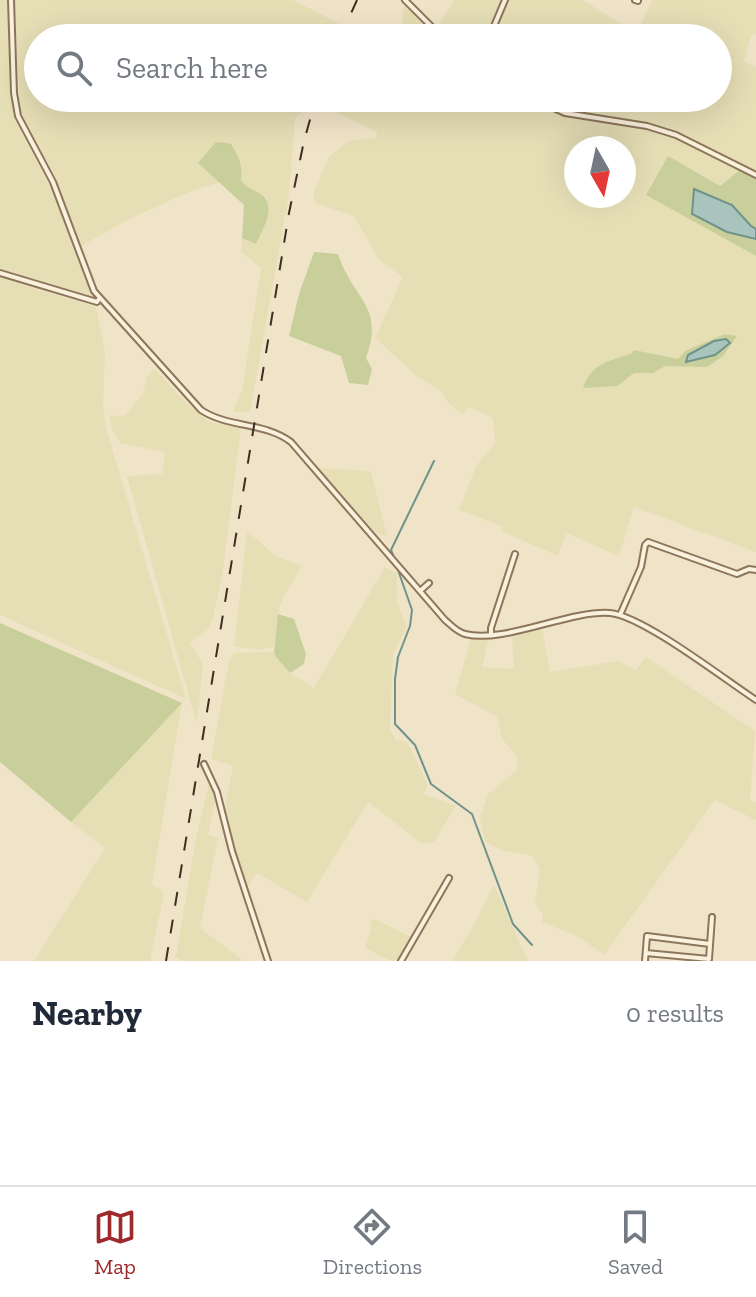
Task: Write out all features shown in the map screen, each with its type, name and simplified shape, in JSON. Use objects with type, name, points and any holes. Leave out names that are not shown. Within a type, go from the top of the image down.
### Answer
[{"type":"street","points":[[11,0],[14,93],[18,116],[53,182],[99,299],[201,410],[221,420],[279,434],[291,442],[420,591],[459,631],[491,634],[592,615],[620,615],[649,629],[756,700]]},
{"type":"street","points":[[405,0],[429,24]]},
{"type":"street","points":[[495,24],[505,0]]},
{"type":"street","points":[[563,112],[647,126],[676,135],[756,175]]},
{"type":"street","points":[[0,273],[97,302],[99,299]]},
{"type":"street","points":[[620,615],[641,567],[648,542],[737,574],[749,569],[756,570]]},
{"type":"street","points":[[491,634],[515,554]]},
{"type":"street","points":[[420,591],[429,583]]},
{"type":"street","points":[[204,764],[217,792],[232,851],[268,961]]},
{"type":"street","points":[[401,961],[449,878]]},
{"type":"street","points":[[646,953],[709,960],[712,917]]},
{"type":"street","points":[[645,961],[647,936],[710,944]]},
{"type":"shaded area","points":[[0,0],[8,0],[10,88],[14,117],[54,195],[91,296],[0,269]]},
{"type":"shaded area","points":[[14,0],[293,0],[338,23],[24,24],[24,112],[302,112],[295,118],[289,194],[250,412],[233,412],[242,391],[261,268],[241,252],[242,238],[250,242],[255,192],[241,180],[198,163],[221,182],[191,191],[127,220],[81,246],[54,173],[20,110]]},
{"type":"shaded area","points":[[454,0],[583,0],[621,24],[439,24]]},
{"type":"shaded area","points":[[652,0],[756,0],[756,35],[752,34],[744,61],[756,67],[756,177],[740,171],[720,186],[647,195],[756,256],[756,552],[634,507],[619,556],[566,533],[558,556],[501,531],[502,526],[459,510],[476,466],[495,443],[493,418],[469,407],[462,414],[448,403],[441,391],[417,376],[375,338],[403,277],[379,260],[354,216],[315,203],[313,193],[329,157],[348,141],[376,138],[377,132],[336,112],[732,112],[732,24],[641,24]]},
{"type":"shaded area","points":[[404,1],[426,24],[402,24]]},
{"type":"shaded area","points":[[0,278],[96,307],[105,352],[103,408],[107,431],[186,699],[0,615]]},
{"type":"shaded area","points":[[154,368],[186,403],[209,422],[241,428],[222,577],[212,622],[190,643],[203,664],[197,724],[127,476],[162,474],[165,452],[120,443],[109,416],[125,415],[143,394],[147,377]]},
{"type":"shaded area","points":[[318,468],[371,471],[387,536],[376,533]]},
{"type":"shaded area","points":[[247,531],[277,557],[302,566],[280,604],[274,647],[257,650],[234,646]]},
{"type":"shaded area","points":[[385,567],[397,573],[397,603],[406,624],[393,653],[390,730],[396,740],[406,742],[412,751],[428,786],[424,794],[456,806],[434,842],[423,844],[368,802],[307,902],[257,873],[246,888],[224,811],[233,766],[211,759],[229,661],[234,653],[274,652],[290,673],[314,688]]},
{"type":"shaded area","points":[[542,629],[550,672],[618,661],[636,670],[646,657],[755,731],[750,800],[756,802],[756,820],[715,800],[604,955],[579,937],[542,922],[543,915],[535,902],[540,869],[532,856],[501,850],[485,841],[480,818],[488,794],[517,770],[517,756],[502,739],[497,717],[455,694],[471,639],[489,638],[482,667],[514,669],[512,635]]},
{"type":"shaded area","points":[[182,703],[152,884],[164,893],[150,961],[34,961],[105,848],[71,822]]},
{"type":"shaded area","points":[[209,783],[216,795],[208,835],[218,838],[200,928],[244,961],[181,961],[176,956],[196,838]]},
{"type":"shaded area","points":[[494,885],[528,961],[452,961],[474,925]]},
{"type":"shaded area","points":[[375,919],[411,937],[398,961],[391,961],[365,948],[371,930],[370,922]]},
{"type":"green space","points":[[215,143],[231,144],[236,153],[241,166],[241,180],[262,195],[268,206],[267,219],[256,244],[242,238],[244,205],[198,163]]},
{"type":"green space","points":[[668,156],[720,186],[740,170],[756,177],[756,256],[646,195]]},
{"type":"green space","points":[[314,252],[338,254],[344,270],[365,303],[372,326],[366,358],[372,369],[368,385],[349,383],[341,356],[289,336]]},
{"type":"green space","points":[[725,334],[737,336],[723,356],[707,367],[665,366],[653,373],[634,373],[617,386],[583,388],[596,369],[634,350],[678,359],[685,351]]},
{"type":"green space","points":[[278,614],[294,619],[306,654],[304,664],[290,673],[274,652]]},
{"type":"green space","points":[[0,623],[182,703],[71,822],[0,762]]},
{"type":"water","points":[[694,189],[732,205],[756,229],[756,239],[727,232],[692,214]]},
{"type":"water","points":[[726,339],[730,343],[715,355],[686,362],[688,355],[714,341]]},
{"type":"waterway","points":[[394,557],[391,550],[434,461]]},
{"type":"waterway","points":[[398,570],[412,610],[410,626],[398,657],[395,724],[415,745],[431,784],[472,814],[513,924],[532,945]]},
{"type":"railway","points":[[346,24],[357,0]]},
{"type":"railway","points":[[166,961],[289,213],[312,112]]}]
